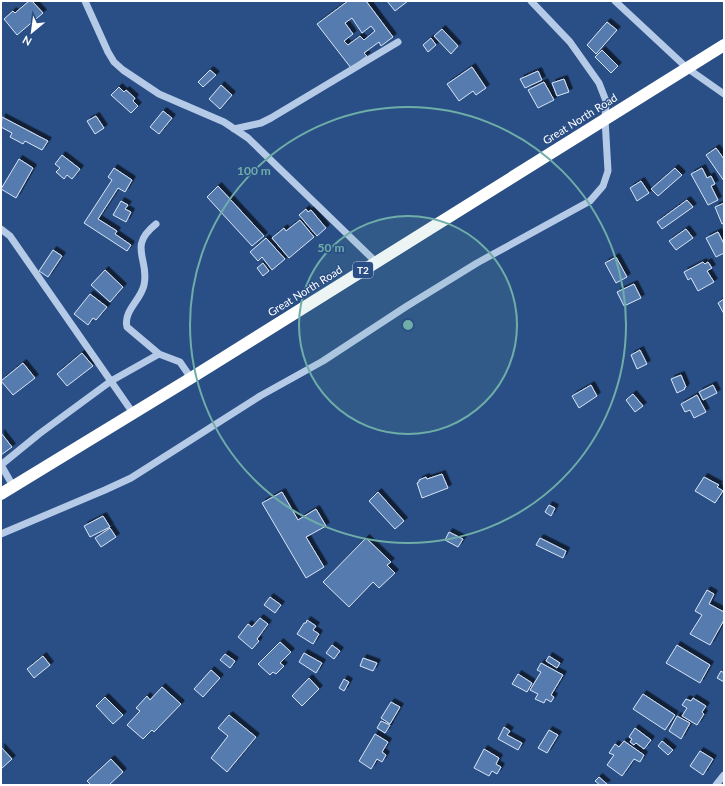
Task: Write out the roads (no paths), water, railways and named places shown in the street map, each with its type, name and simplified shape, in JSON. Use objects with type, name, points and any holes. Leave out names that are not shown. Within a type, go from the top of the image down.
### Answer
[{"type":"highway","name":"Great North Road","points":[[1,494],[192,378],[724,44]]},
{"type":"street","points":[[85,1],[114,62],[136,80],[169,99],[224,122],[248,138],[376,262]]},
{"type":"street","points":[[1,534],[131,478],[260,396],[323,361],[407,306],[477,263],[590,201],[603,186],[608,171],[605,119],[606,101],[599,83],[570,42],[531,1]]},
{"type":"street","points":[[615,1],[687,68],[724,94]]},
{"type":"street","points":[[234,129],[261,123],[271,118],[398,42]]},
{"type":"street","points":[[156,224],[150,229],[140,248],[145,280],[144,286],[128,315],[126,322],[127,327],[159,354],[180,362],[192,378]]},
{"type":"street","points":[[1,229],[10,236],[133,413]]},
{"type":"street","points":[[1,238],[10,236]]},
{"type":"street","points":[[13,486],[1,465],[39,434],[111,381],[159,354]]},
{"type":"street","points":[[716,785],[724,775]]}]
